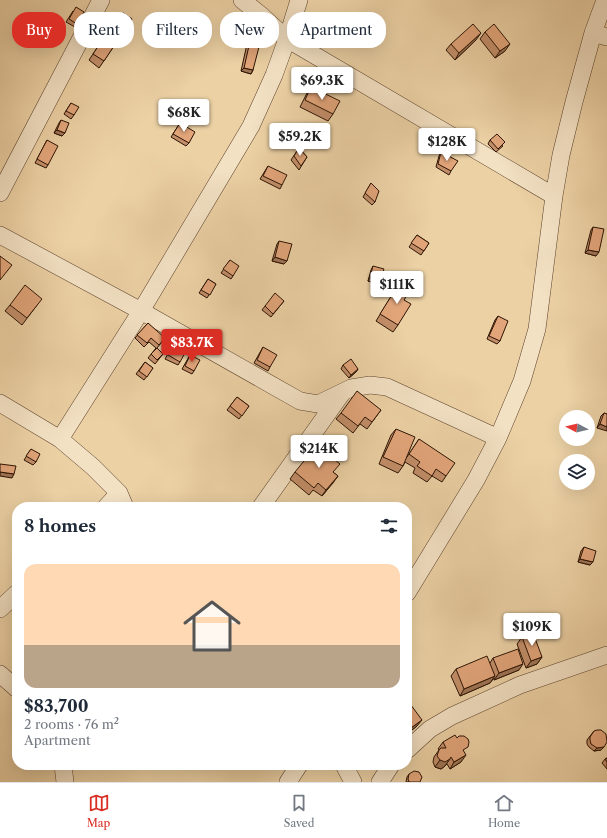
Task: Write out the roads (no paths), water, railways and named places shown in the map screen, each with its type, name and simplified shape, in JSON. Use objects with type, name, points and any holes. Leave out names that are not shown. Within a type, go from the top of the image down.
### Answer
[{"type":"street","points":[[0,193],[101,0]]},
{"type":"street","points":[[60,439],[140,311],[251,126],[274,75],[287,39],[242,0]]},
{"type":"street","points":[[295,12],[299,0]]},
{"type":"street","points":[[412,585],[476,480],[498,438],[522,381],[537,329],[554,196],[561,155],[574,102],[600,35],[605,0]]},
{"type":"street","points":[[302,48],[554,196]]},
{"type":"street","points":[[0,235],[140,311],[300,401],[318,404],[351,388],[370,385],[387,387],[498,438]]},
{"type":"street","points":[[265,502],[342,392]]},
{"type":"street","points":[[0,403],[60,439],[93,467],[122,500]]},
{"type":"street","points":[[0,609],[12,598]]},
{"type":"street","points":[[412,745],[430,729],[452,716],[520,685],[607,655]]},
{"type":"street","points":[[0,674],[12,685]]},
{"type":"street","points":[[64,770],[65,782]]},
{"type":"street","points":[[288,782],[296,770]]},
{"type":"street","points":[[347,770],[353,782]]},
{"type":"street","points":[[380,782],[388,770]]}]
